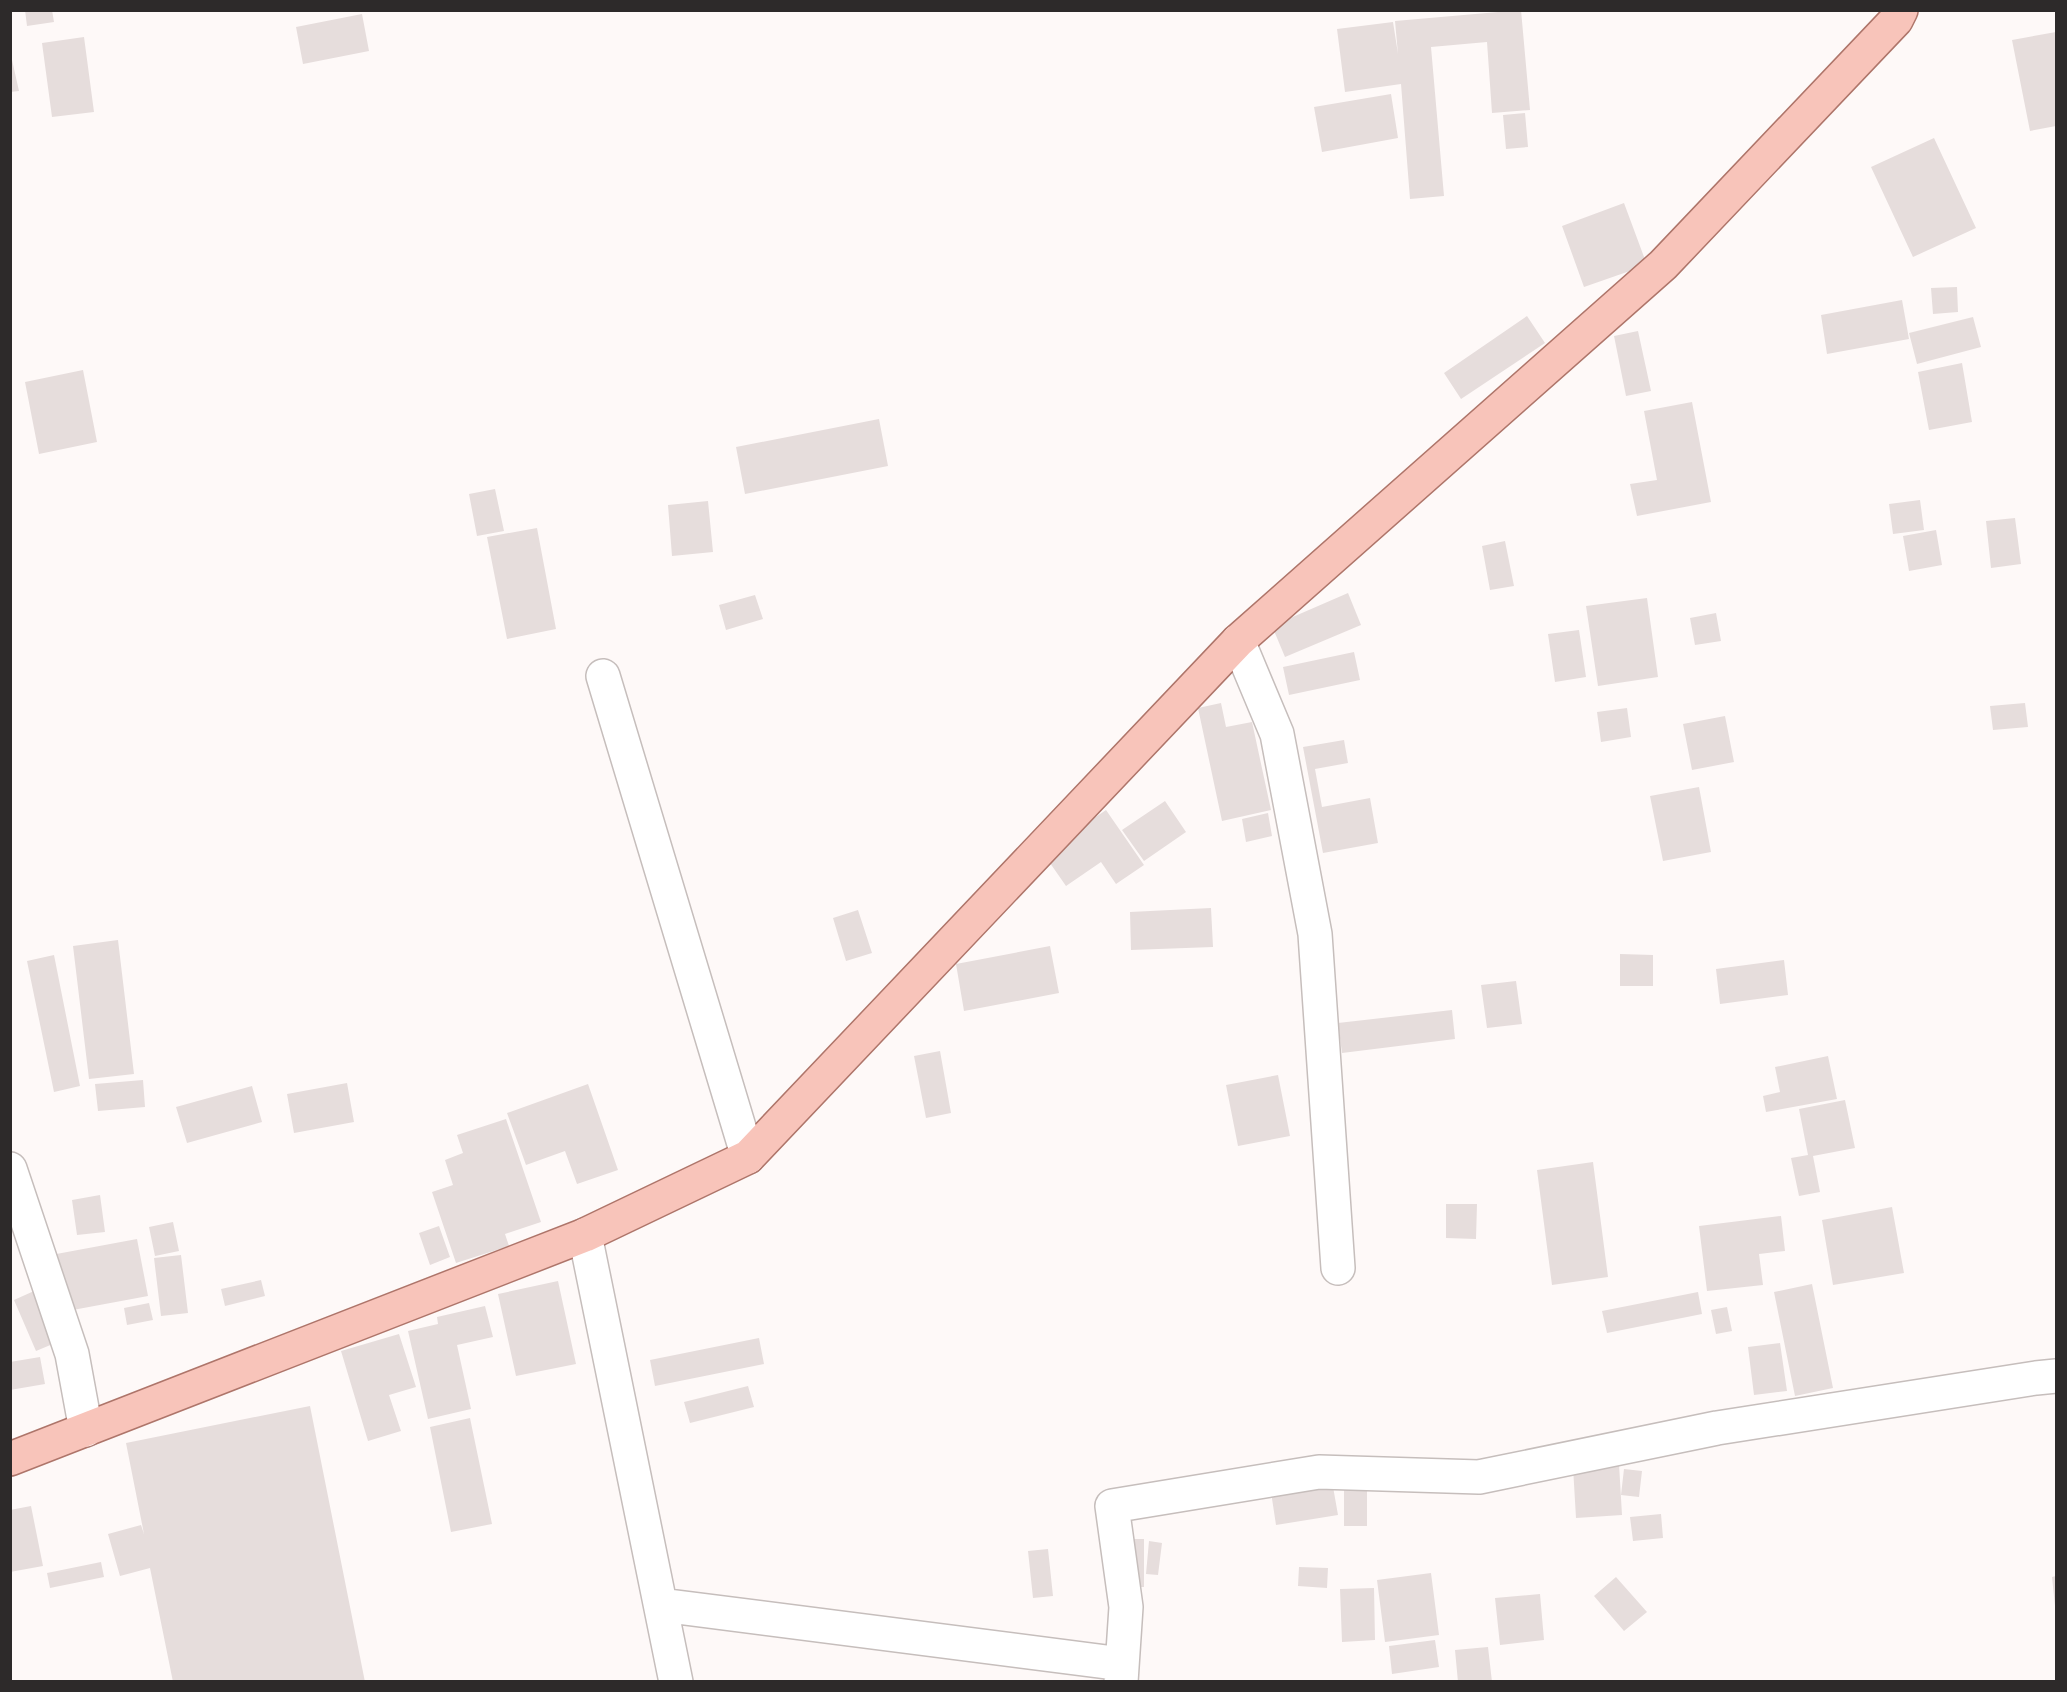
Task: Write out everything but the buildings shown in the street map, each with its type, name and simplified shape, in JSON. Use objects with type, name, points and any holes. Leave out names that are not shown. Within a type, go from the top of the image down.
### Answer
[{"type":"main road","points":[[10,1459],[585,1234],[748,1157],[1238,641],[1663,265],[1896,20],[1901,10]]},
{"type":"street","points":[[1238,641],[1277,734],[1315,934],[1338,1268]]},
{"type":"street","points":[[603,676],[748,1157]]},
{"type":"street","points":[[10,1168],[72,1354],[86,1430]]},
{"type":"street","points":[[585,1234],[676,1682]]},
{"type":"street","points":[[661,1605],[1122,1673],[1126,1607],[1112,1506],[1319,1472],[1479,1477],[1717,1428],[2036,1378],[2056,1377]]}]
